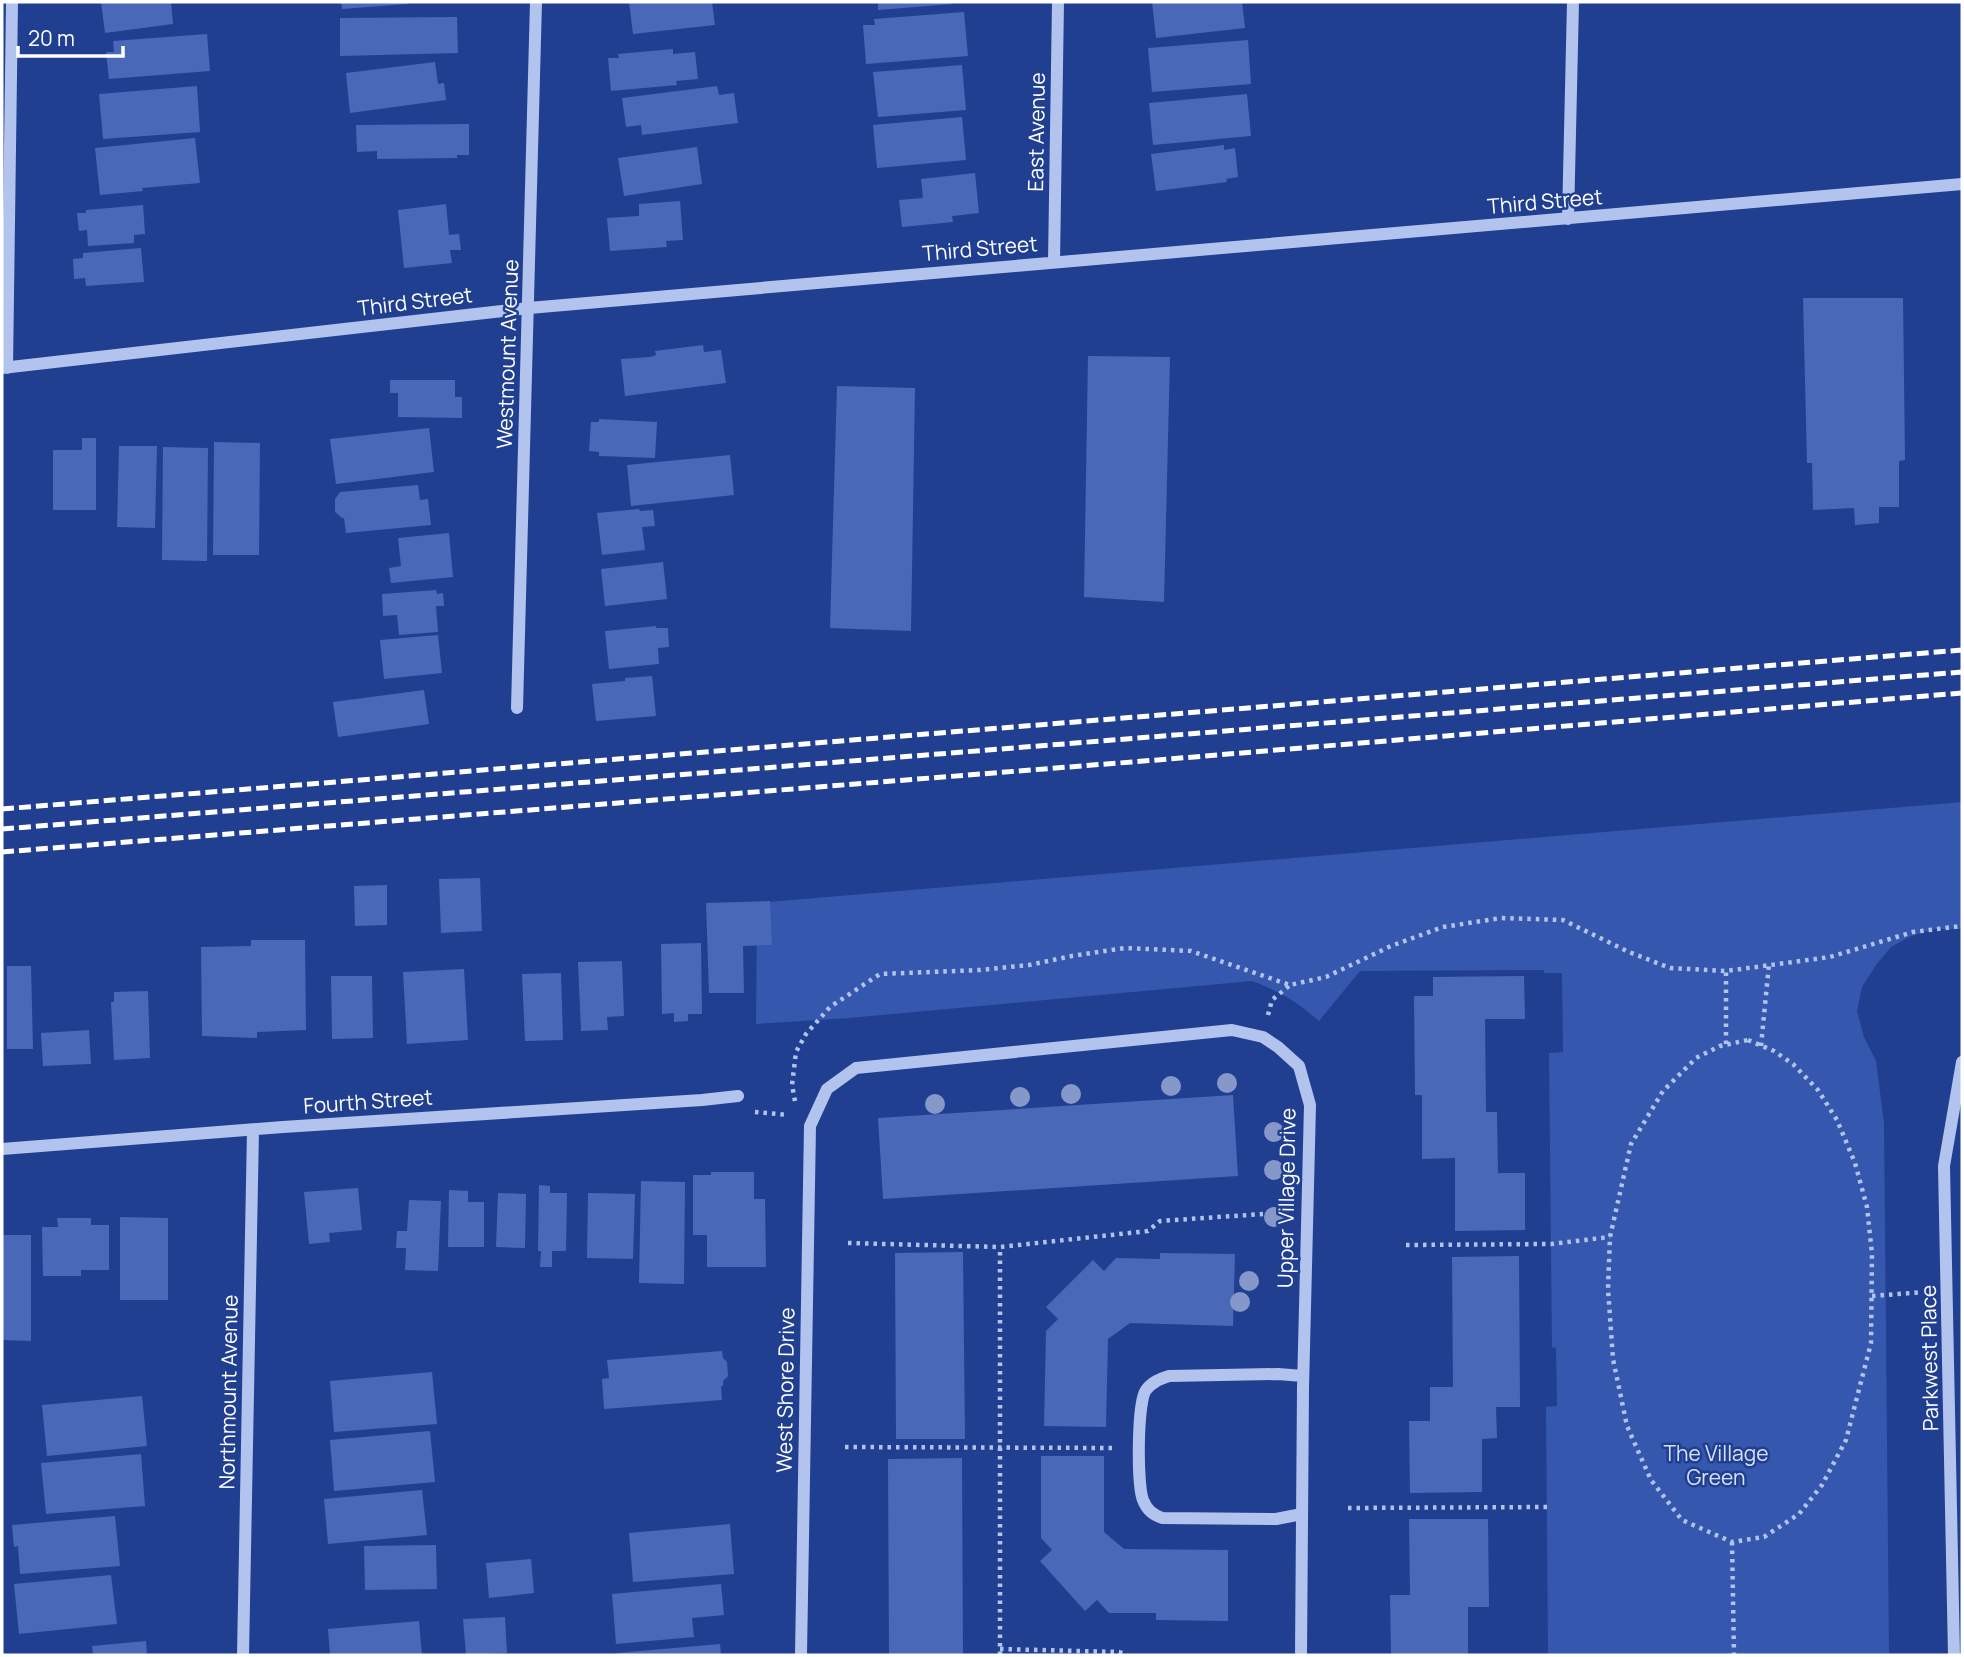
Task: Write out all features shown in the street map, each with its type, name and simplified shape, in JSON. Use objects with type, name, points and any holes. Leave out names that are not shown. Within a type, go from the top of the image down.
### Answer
[{"type":"street","points":[[5,368],[12,2]]},
{"type":"street","name":"Westmount Avenue","points":[[517,708],[536,2]]},
{"type":"street","name":"East Avenue","points":[[1054,262],[1058,2]]},
{"type":"street","points":[[1568,219],[1573,2]]},
{"type":"street","name":"Third Street","points":[[5,368],[529,308],[1962,184]]},
{"type":"street","name":"Upper Village Drive","points":[[810,1126],[827,1089],[856,1068],[1232,1030],[1263,1037],[1299,1066],[1310,1105],[1300,1655]]},
{"type":"street","name":"Parkwest Place","points":[[1954,1655],[1944,1166],[1962,1062]]},
{"type":"street","name":"Fourth Street","points":[[2,1149],[738,1096]]},
{"type":"street","name":"West Shore Drive","points":[[801,1655],[810,1126]]},
{"type":"street","name":"Northmount Avenue","points":[[243,1655],[253,1130]]},
{"type":"street","points":[[1302,1514],[1276,1519],[1162,1518],[1150,1513],[1140,1492],[1139,1448],[1140,1404],[1145,1391],[1156,1380],[1169,1376],[1303,1376]]},
{"type":"path","points":[[1263,1037],[1272,1000],[1290,985],[1326,977],[1391,946],[1443,927],[1501,918],[1563,920],[1629,952],[1670,968],[1726,971],[1830,957],[1913,932],[1962,926]]},
{"type":"path","points":[[797,1116],[792,1085],[794,1063],[796,1052],[806,1034],[830,1007],[880,974],[1029,965],[1125,948],[1191,951],[1290,985]]},
{"type":"path","points":[[1761,1046],[1769,964]]},
{"type":"path","points":[[1726,971],[1726,1045]]},
{"type":"path","points":[[1748,1040],[1761,1046],[1793,1064],[1818,1090],[1837,1120],[1856,1163],[1867,1207],[1872,1254],[1871,1343],[1846,1440],[1822,1485],[1799,1514],[1764,1536],[1732,1542],[1682,1520],[1651,1480],[1628,1426],[1614,1359],[1608,1289],[1610,1237],[1630,1144],[1663,1091],[1696,1058],[1720,1046],[1748,1040]]},
{"type":"path","points":[[742,1111],[797,1116],[810,1126]]},
{"type":"path","points":[[848,1243],[1000,1247],[1148,1231],[1160,1220],[1263,1214]]},
{"type":"path","points":[[1406,1245],[1551,1244],[1610,1237]]},
{"type":"path","points":[[1000,1247],[1000,1652],[1119,1652],[1127,1655]]},
{"type":"path","points":[[1872,1296],[1948,1290]]},
{"type":"path","points":[[845,1447],[1139,1448]]},
{"type":"path","points":[[1348,1508],[1547,1507]]},
{"type":"path","points":[[1732,1542],[1734,1655]]},
{"type":"green space","name":"The Village Green","points":[[1962,802],[1962,929],[1935,929],[1911,936],[1891,947],[1862,987],[1857,1011],[1864,1037],[1876,1061],[1884,1123],[1889,1655],[1548,1655],[1546,1407],[1557,1406],[1556,1348],[1552,1347],[1549,1053],[1563,1052],[1562,973],[1544,973],[1544,970],[1360,971],[1319,1021],[1288,998],[1252,981],[756,1024],[757,903]]},
{"type":"building","points":[[101,2],[171,2],[173,24],[105,33]]},
{"type":"building","points":[[341,2],[408,2],[408,4],[342,9]]},
{"type":"building","points":[[629,2],[712,2],[715,25],[633,34]]},
{"type":"building","points":[[878,2],[951,2],[952,4],[878,10]]},
{"type":"building","points":[[1152,2],[1242,2],[1245,28],[1156,38]]},
{"type":"building","points":[[964,12],[968,56],[866,64],[863,25],[875,25],[874,19]]},
{"type":"building","points":[[457,17],[458,53],[340,56],[340,18]]},
{"type":"building","points":[[207,34],[210,71],[109,79],[106,52],[114,52],[113,41]]},
{"type":"building","points":[[1248,40],[1251,84],[1152,92],[1148,48]]},
{"type":"building","points":[[673,49],[673,54],[695,52],[698,79],[676,81],[677,85],[611,91],[608,58],[619,58],[618,54]]},
{"type":"building","points":[[435,62],[438,84],[444,83],[446,100],[350,113],[346,73]]},
{"type":"building","points":[[962,65],[966,110],[878,117],[873,72]]},
{"type":"building","points":[[197,86],[200,132],[103,139],[99,94]]},
{"type":"building","points":[[717,86],[719,95],[734,93],[738,123],[642,135],[641,125],[626,127],[622,98]]},
{"type":"building","points":[[1247,94],[1251,136],[1153,145],[1149,103]]},
{"type":"building","points":[[962,117],[966,160],[877,168],[873,125]]},
{"type":"building","points":[[469,124],[469,155],[457,155],[457,158],[377,159],[377,151],[357,152],[356,125]]},
{"type":"building","points":[[195,138],[200,183],[100,195],[95,148]]},
{"type":"building","points":[[1224,145],[1224,150],[1235,148],[1238,177],[1226,179],[1227,182],[1156,191],[1151,154]]},
{"type":"building","points":[[697,147],[702,184],[624,196],[618,158]]},
{"type":"building","points":[[975,173],[979,213],[952,216],[953,222],[902,227],[899,200],[923,198],[921,179]]},
{"type":"building","points":[[680,201],[683,240],[666,241],[667,247],[610,251],[607,218],[639,216],[639,204]]},
{"type":"building","points":[[446,204],[449,235],[459,234],[461,250],[450,250],[452,263],[404,268],[398,210]]},
{"type":"building","points":[[143,205],[145,234],[134,235],[134,243],[88,246],[87,230],[79,231],[77,213]]},
{"type":"building","points":[[141,248],[144,282],[86,286],[85,278],[74,279],[73,259],[83,258],[83,253]]},
{"type":"building","points":[[1803,298],[1903,298],[1905,460],[1899,461],[1899,507],[1879,507],[1879,523],[1855,525],[1854,508],[1813,510],[1812,463],[1807,463]]},
{"type":"building","points":[[703,345],[704,352],[721,350],[726,383],[625,396],[621,359],[650,357],[656,355],[655,351]]},
{"type":"building","points":[[1088,356],[1170,357],[1164,602],[1084,597]]},
{"type":"building","points":[[390,380],[455,380],[455,397],[462,397],[462,418],[398,417],[398,393],[390,393]]},
{"type":"building","points":[[837,386],[915,388],[911,631],[830,628]]},
{"type":"building","points":[[599,419],[657,422],[655,458],[599,456],[599,452],[589,451],[591,422],[599,422]]},
{"type":"building","points":[[429,428],[434,472],[336,484],[330,439]]},
{"type":"building","points":[[82,438],[96,438],[96,510],[53,510],[53,450],[82,450]]},
{"type":"building","points":[[214,442],[260,443],[259,555],[213,555]]},
{"type":"building","points":[[119,446],[157,446],[155,528],[117,527]]},
{"type":"building","points":[[163,447],[208,448],[207,561],[162,560]]},
{"type":"building","points":[[730,455],[734,495],[631,506],[627,465]]},
{"type":"building","points":[[418,485],[420,500],[428,499],[431,525],[346,533],[344,518],[335,512],[335,499],[340,492]]},
{"type":"building","points":[[653,510],[655,526],[642,527],[645,550],[602,555],[597,513]]},
{"type":"building","points":[[449,533],[453,577],[391,583],[389,568],[401,566],[398,538]]},
{"type":"building","points":[[663,562],[667,599],[605,606],[601,569]]},
{"type":"building","points":[[436,590],[437,594],[443,593],[444,606],[436,606],[438,632],[399,635],[397,615],[383,616],[382,594]]},
{"type":"building","points":[[656,626],[668,628],[669,647],[658,648],[659,664],[609,669],[605,631]]},
{"type":"building","points":[[438,635],[442,673],[384,679],[380,640]]},
{"type":"building","points":[[652,676],[656,716],[596,721],[592,684]]},
{"type":"building","points":[[424,690],[429,724],[338,737],[333,702]]},
{"type":"building","points":[[480,878],[482,931],[441,933],[439,879]]},
{"type":"building","points":[[387,885],[387,925],[355,926],[354,886]]},
{"type":"building","points":[[770,901],[772,945],[743,946],[744,993],[709,993],[706,903]]},
{"type":"building","points":[[251,940],[305,940],[306,1030],[257,1032],[257,1038],[202,1036],[201,947],[251,946]]},
{"type":"building","points":[[701,943],[702,1014],[688,1014],[688,1021],[674,1022],[674,1013],[662,1014],[661,944]]},
{"type":"building","points":[[622,961],[624,1016],[607,1017],[608,1030],[581,1031],[578,962]]},
{"type":"building","points":[[7,966],[31,966],[33,1049],[7,1049]]},
{"type":"building","points":[[464,969],[468,1040],[407,1044],[403,972]]},
{"type":"building","points":[[561,973],[563,1040],[525,1041],[522,974]]},
{"type":"building","points":[[331,976],[372,976],[373,1038],[332,1039]]},
{"type":"building","points":[[1524,976],[1525,1019],[1485,1019],[1486,1112],[1497,1112],[1498,1173],[1525,1173],[1525,1230],[1455,1231],[1455,1158],[1422,1159],[1422,1095],[1415,1095],[1414,996],[1433,996],[1433,977]]},
{"type":"building","points":[[148,991],[150,1058],[114,1060],[111,1002],[114,1002],[114,992]]},
{"type":"building","points":[[89,1030],[91,1064],[43,1066],[41,1033]]},
{"type":"building","points":[[1233,1095],[1238,1176],[883,1199],[878,1118]]},
{"type":"building","points":[[711,1172],[754,1172],[754,1199],[765,1199],[766,1267],[707,1267],[707,1235],[693,1235],[693,1175],[711,1175]]},
{"type":"building","points":[[641,1181],[685,1182],[684,1284],[639,1283]]},
{"type":"building","points":[[539,1185],[550,1186],[550,1193],[567,1193],[566,1251],[552,1251],[552,1267],[540,1267]]},
{"type":"building","points":[[358,1188],[362,1230],[329,1233],[330,1242],[309,1244],[304,1192]]},
{"type":"building","points":[[449,1190],[468,1191],[468,1202],[484,1202],[484,1247],[448,1247]]},
{"type":"building","points":[[498,1193],[526,1194],[525,1248],[496,1247]]},
{"type":"building","points":[[588,1193],[635,1194],[633,1259],[587,1258]]},
{"type":"building","points":[[409,1200],[441,1201],[438,1271],[405,1270],[406,1248],[396,1248],[397,1231],[407,1231]]},
{"type":"building","points":[[120,1217],[168,1218],[168,1300],[120,1300]]},
{"type":"building","points":[[57,1218],[91,1218],[91,1225],[109,1225],[109,1270],[81,1270],[81,1276],[43,1276],[42,1227],[58,1227]]},
{"type":"building","points":[[2,1235],[31,1235],[31,1341],[2,1340]]},
{"type":"building","points":[[963,1252],[965,1439],[896,1439],[895,1253]]},
{"type":"building","points":[[1160,1253],[1235,1254],[1233,1326],[1130,1323],[1108,1339],[1106,1427],[1044,1426],[1046,1331],[1058,1319],[1046,1307],[1093,1260],[1104,1271],[1116,1258],[1160,1259]]},
{"type":"building","points":[[1519,1256],[1520,1407],[1496,1407],[1497,1438],[1482,1439],[1482,1492],[1410,1493],[1409,1421],[1430,1421],[1430,1387],[1453,1387],[1452,1257]]},
{"type":"building","points":[[722,1351],[727,1362],[728,1376],[721,1386],[722,1400],[604,1409],[602,1379],[609,1378],[607,1360]]},
{"type":"building","points":[[432,1372],[437,1424],[334,1432],[330,1381]]},
{"type":"building","points":[[142,1396],[147,1446],[47,1456],[42,1405]]},
{"type":"building","points":[[430,1431],[435,1482],[334,1491],[330,1440]]},
{"type":"building","points":[[141,1454],[145,1506],[46,1514],[41,1463]]},
{"type":"building","points":[[1041,1456],[1104,1456],[1104,1532],[1124,1549],[1228,1550],[1228,1621],[1156,1620],[1156,1613],[1109,1613],[1097,1600],[1085,1611],[1040,1561],[1052,1550],[1041,1538]]},
{"type":"building","points":[[962,1458],[963,1655],[889,1655],[888,1459]]},
{"type":"building","points":[[422,1490],[427,1535],[328,1544],[324,1499]]},
{"type":"building","points":[[115,1516],[120,1566],[20,1574],[18,1546],[14,1547],[12,1525]]},
{"type":"building","points":[[1409,1519],[1488,1519],[1489,1607],[1468,1607],[1468,1655],[1391,1655],[1390,1595],[1410,1595]]},
{"type":"building","points":[[730,1524],[734,1574],[633,1582],[629,1533]]},
{"type":"building","points":[[436,1545],[437,1589],[365,1590],[364,1546]]},
{"type":"building","points":[[531,1559],[534,1593],[489,1598],[486,1563]]},
{"type":"building","points":[[111,1575],[117,1624],[19,1634],[14,1584]]},
{"type":"building","points":[[721,1584],[724,1615],[692,1618],[694,1637],[616,1644],[612,1594]]},
{"type":"building","points":[[505,1617],[507,1653],[466,1655],[463,1619]]},
{"type":"building","points":[[419,1621],[422,1655],[330,1655],[328,1629]]},
{"type":"building","points":[[146,1641],[147,1655],[93,1655],[92,1646]]},
{"type":"building","points":[[720,1644],[721,1655],[617,1655],[617,1653]]},
{"type":"railway","points":[[2,809],[1962,650]]},
{"type":"railway","points":[[2,829],[1962,672]]},
{"type":"railway","points":[[2,852],[1962,693]]}]
